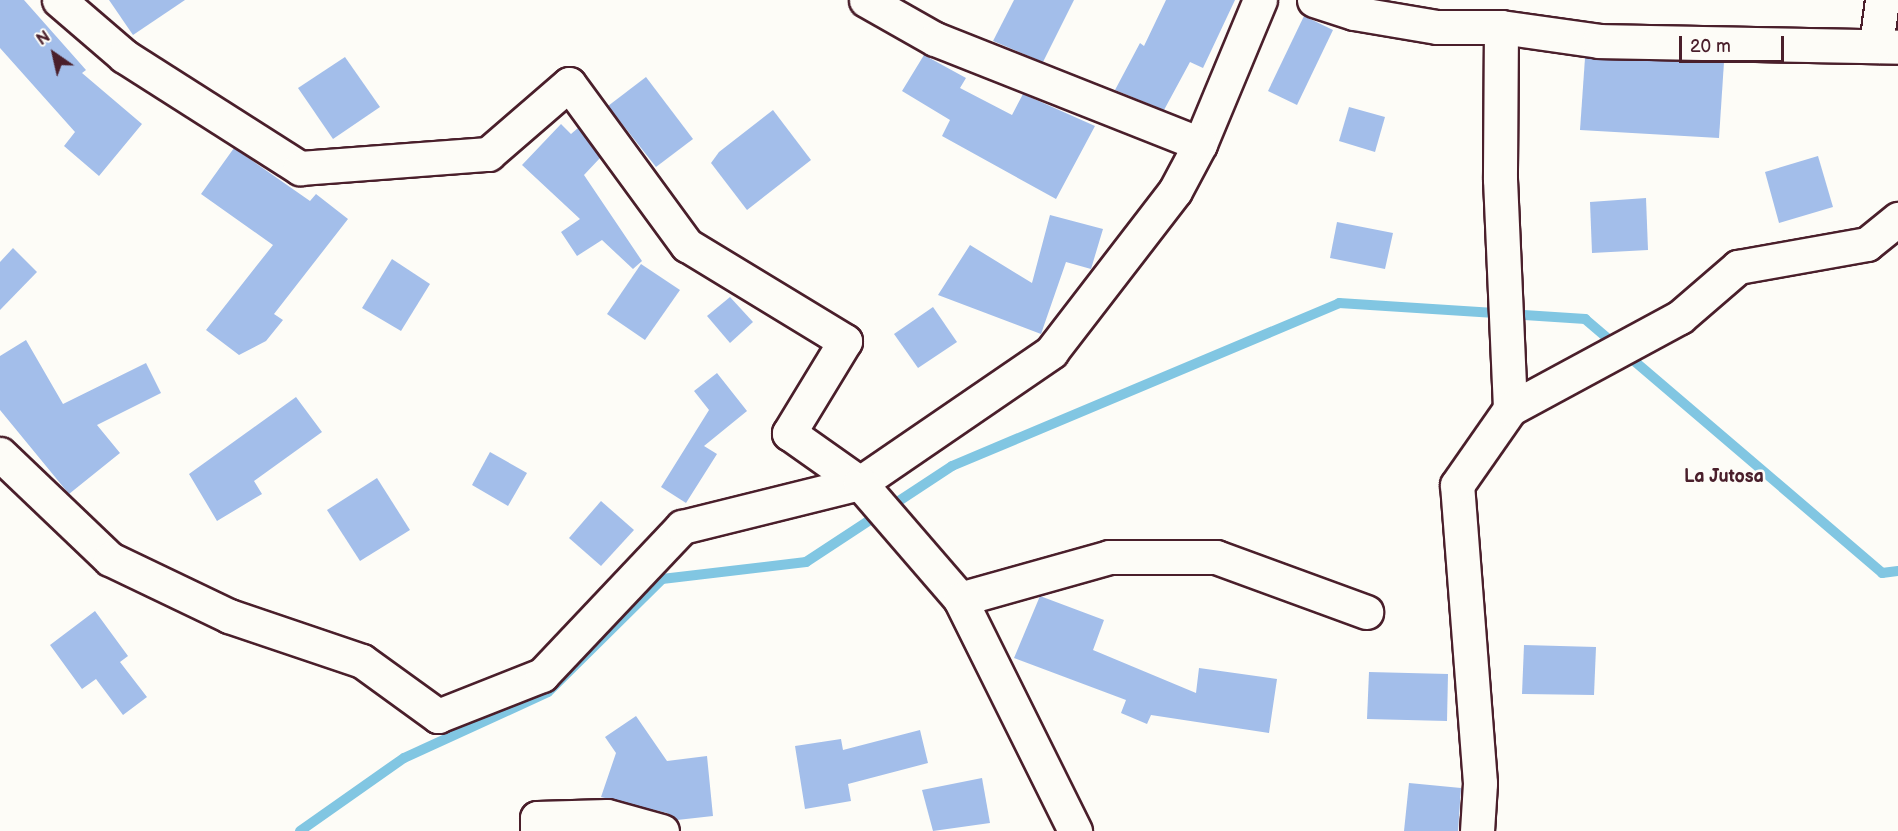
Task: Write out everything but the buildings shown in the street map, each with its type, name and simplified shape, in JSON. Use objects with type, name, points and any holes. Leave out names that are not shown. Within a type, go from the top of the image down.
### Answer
[{"type":"street","points":[[59,0],[124,56],[300,168],[488,154],[569,84],[687,245],[845,341],[789,433],[860,483],[960,599],[1075,831]]},
{"type":"street","points":[[866,0],[935,39],[1200,144]]},
{"type":"street","points":[[0,454],[110,559],[229,616],[362,661],[438,716],[542,675],[682,527],[860,483],[1051,352],[1175,191],[1200,144],[1260,0]]},
{"type":"street","points":[[1314,0],[1354,13],[1441,13],[1500,27],[1599,41],[1887,47],[1882,0]]},
{"type":"street","points":[[1500,27],[1500,179],[1504,337],[1510,409]]},
{"type":"street","points":[[1477,831],[1480,783],[1457,485],[1510,409],[1680,317],[1738,267],[1867,244],[1898,219]]},
{"type":"street","points":[[960,599],[1109,557],[1216,557],[1366,612]]},
{"type":"street","points":[[537,831],[537,818],[607,816],[662,831]]},
{"type":"waterway","points":[[300,831],[404,758],[548,692],[662,579],[806,562],[952,466],[1339,303],[1585,319],[1882,573],[1898,571]]},
{"type":"district","name":"La Jutosa","points":[[1724,477]]}]
